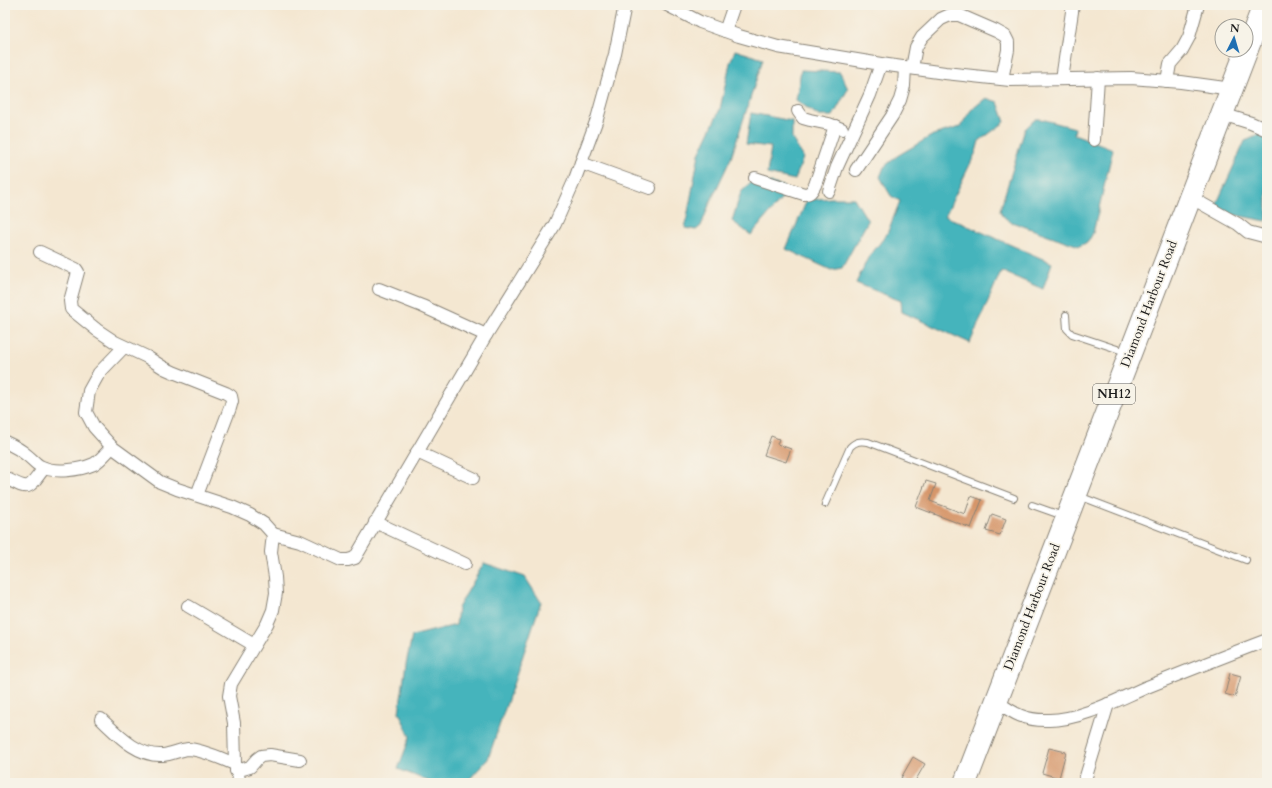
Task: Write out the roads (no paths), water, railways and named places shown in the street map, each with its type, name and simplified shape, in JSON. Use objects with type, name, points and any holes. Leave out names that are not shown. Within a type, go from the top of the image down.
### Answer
[{"type":"highway","name":"Diamond Harbour Road","points":[[965,783],[1264,5]]},
{"type":"street","points":[[124,346],[99,373],[93,383],[89,391],[86,412],[89,420],[112,447],[160,482],[232,507],[250,515],[264,524],[274,534],[300,541],[341,560],[355,558],[486,335],[555,224],[581,163],[597,119],[625,5]]},
{"type":"street","points":[[725,31],[734,5]]},
{"type":"street","points":[[1062,79],[1073,5]]},
{"type":"street","points":[[1167,80],[1170,64],[1182,50],[1189,37],[1198,5]]},
{"type":"street","points":[[671,6],[700,22],[778,47],[881,64],[1002,79],[1130,78],[1167,80],[1232,89]]},
{"type":"street","points":[[856,170],[892,116],[900,100],[916,47],[922,37],[941,19],[950,15],[959,16],[1005,36],[1008,42],[1008,50],[1002,79]]},
{"type":"street","points":[[829,191],[837,167],[870,95],[881,64]]},
{"type":"street","points":[[1094,140],[1098,78]]},
{"type":"street","points":[[798,111],[803,118],[835,126],[852,133]]},
{"type":"street","points":[[1222,114],[1251,123],[1267,130]]},
{"type":"street","points":[[755,178],[808,194],[812,191],[835,126]]},
{"type":"street","points":[[581,163],[650,188]]},
{"type":"street","points":[[1190,197],[1238,224],[1248,232],[1267,237]]},
{"type":"street","points":[[40,252],[76,269],[78,272],[70,301],[71,309],[97,330],[124,346],[147,356],[169,370],[231,396],[232,401],[230,408],[197,495]]},
{"type":"street","points":[[379,289],[422,306],[486,335]]},
{"type":"street","points":[[5,442],[16,446],[40,466],[48,470],[69,471],[93,464],[101,459],[112,447]]},
{"type":"street","points":[[417,452],[474,478]]},
{"type":"street","points":[[5,478],[23,487],[29,486],[44,468]]},
{"type":"street","points":[[375,522],[465,564]]},
{"type":"street","points":[[237,773],[234,723],[229,696],[231,684],[267,624],[273,610],[276,593],[271,552],[274,534]]},
{"type":"street","points":[[188,606],[254,645]]},
{"type":"street","points":[[996,701],[1016,714],[1034,720],[1050,720],[1073,717],[1267,640]]},
{"type":"street","points":[[1084,783],[1108,704]]},
{"type":"street","points":[[102,719],[114,732],[131,746],[145,753],[165,755],[188,749],[197,751],[237,773]]},
{"type":"street","points":[[237,773],[250,767],[262,756],[270,755],[300,760]]},
{"type":"lane","points":[[1066,316],[1067,329],[1072,334],[1130,353]]},
{"type":"lane","points":[[825,504],[850,447],[854,443],[860,441],[868,442],[1014,498]]},
{"type":"lane","points":[[1075,494],[1246,560]]},
{"type":"lane","points":[[1032,505],[1067,517]]},
{"type":"water","points":[[735,50],[763,59],[731,158],[701,226],[696,230],[685,228],[699,154],[720,109],[730,63]]},
{"type":"water","points":[[801,70],[840,72],[848,89],[833,116],[819,116],[796,100]]},
{"type":"water","points":[[986,98],[998,102],[1005,122],[979,141],[976,152],[945,216],[1052,263],[1043,289],[1001,271],[970,343],[902,312],[901,301],[856,283],[868,258],[887,234],[900,201],[891,196],[880,177],[884,167],[897,156],[933,135],[960,127],[971,110]]},
{"type":"water","points":[[751,113],[792,121],[792,138],[803,158],[795,180],[767,174],[771,147],[746,144]]},
{"type":"water","points":[[1036,119],[1075,128],[1074,134],[1113,149],[1093,233],[1088,242],[1079,246],[1009,221],[1002,215],[1000,210],[1025,129]]},
{"type":"water","points":[[1260,129],[1267,133],[1266,221],[1225,213],[1218,209],[1217,203],[1245,141],[1257,136]]},
{"type":"water","points":[[755,179],[783,186],[785,195],[751,235],[732,221],[741,192]]},
{"type":"water","points":[[854,198],[868,221],[842,268],[831,270],[786,249],[807,200]]},
{"type":"water","points":[[484,563],[525,577],[541,602],[488,759],[466,783],[433,783],[398,769],[410,737],[399,712],[412,636],[456,625],[458,608]]}]
